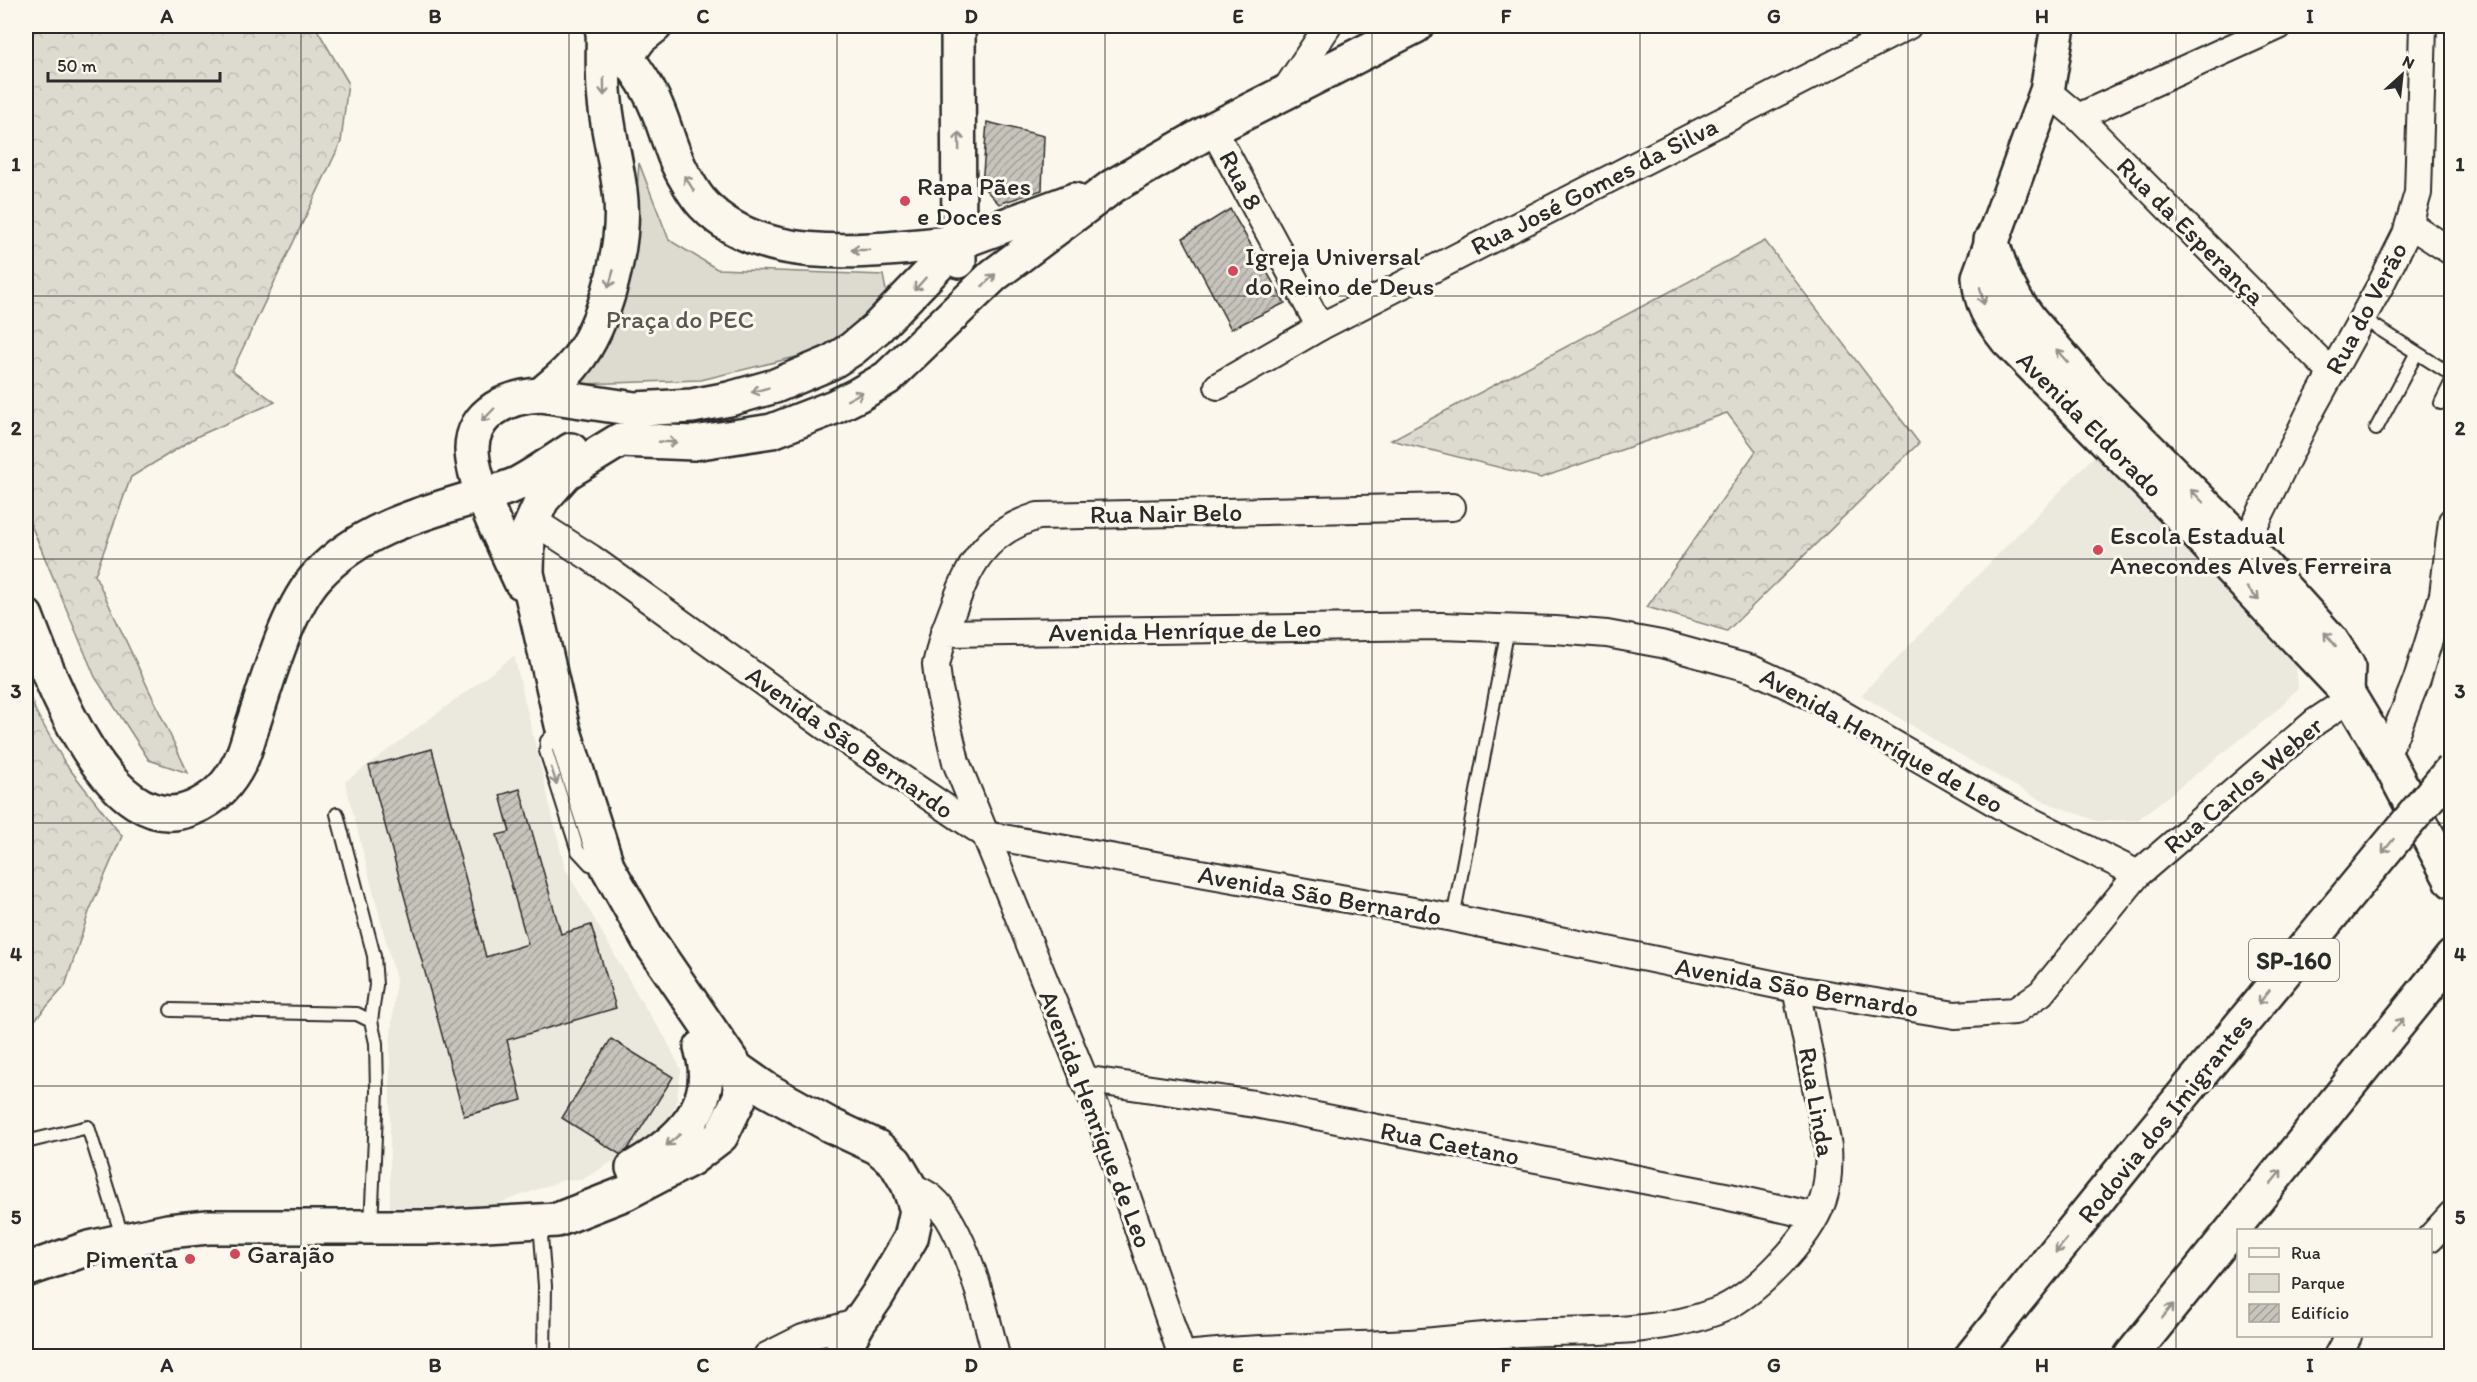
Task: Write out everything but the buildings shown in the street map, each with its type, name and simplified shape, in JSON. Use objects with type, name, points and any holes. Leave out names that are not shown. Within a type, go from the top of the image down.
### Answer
[{"type":"main road","points":[[603,26],[627,56],[657,108],[685,178],[703,205],[729,225],[759,240],[805,250],[881,249],[960,242],[1113,186]]},
{"type":"main road","points":[[541,396],[574,365],[590,339],[611,281],[619,250],[622,221],[620,192],[605,98],[603,26]]},
{"type":"main road","points":[[627,56],[640,38],[655,26]]},
{"type":"main road","points":[[902,364],[947,291],[959,261],[958,26]]},
{"type":"main road","points":[[26,616],[42,658],[77,732],[106,777],[131,800],[157,812],[182,813],[207,802],[226,787],[241,760],[292,617],[303,594],[318,575],[349,548],[402,519],[517,484],[583,442],[604,439],[694,443],[772,431],[834,407],[887,378],[994,275],[1113,186],[1213,129],[1416,26]]},
{"type":"main road","name":"Avenida Eldorado","points":[[2058,26],[2047,91],[1979,277],[1980,296],[1988,315],[2007,340],[2086,403],[2235,555],[2349,695],[2386,756],[2451,881]]},
{"type":"main road","points":[[612,150],[622,132],[629,125],[639,122],[650,123],[664,130]]},
{"type":"main road","points":[[536,616],[484,495],[474,466],[472,447],[476,430],[487,414],[501,404],[522,397],[541,396],[635,408],[692,406],[775,387],[830,363],[852,349],[878,328],[960,242]]},
{"type":"main road","points":[[26,1270],[71,1254],[123,1240],[168,1231],[208,1227],[371,1228],[557,1220],[626,1193],[691,1159],[721,1136],[721,1083],[678,984],[648,939],[608,868],[562,725],[526,573],[526,545],[532,520],[542,500],[566,473],[620,440]]},
{"type":"main road","points":[[484,495],[532,520]]},
{"type":"main road","name":"Rodovia dos Imigrantes","points":[[1972,1356],[2451,769]]},
{"type":"main road","points":[[2131,1356],[2240,1223],[2451,957]]},
{"type":"main road","points":[[721,1083],[766,1115],[797,1122],[830,1125],[877,1147],[895,1162],[908,1184],[917,1210],[911,1238],[840,1356]]},
{"type":"street","points":[[1284,92],[1328,26]]},
{"type":"street","name":"Rua José Gomes da Silva","points":[[1218,386],[1320,327],[1908,26]]},
{"type":"street","points":[[2078,117],[2279,26]]},
{"type":"street","name":"Rua do Verão","points":[[2235,555],[2396,256],[2409,224],[2418,193],[2423,26]]},
{"type":"street","name":"Rua da Esperança","points":[[2047,91],[2078,117],[2332,373]]},
{"type":"street","name":"Rua 8","points":[[1213,129],[1320,327]]},
{"type":"street","points":[[2409,224],[2451,252]]},
{"type":"street","name":"Rua Nair Belo","points":[[944,633],[972,566],[983,548],[1015,523],[1038,516],[1452,507]]},
{"type":"street","name":"Avenida São Bernardo","points":[[532,520],[591,558],[818,722],[986,835],[1453,918],[1796,989],[1955,1015],[2014,1011],[2041,993],[2138,874]]},
{"type":"street","points":[[2386,756],[2417,679],[2443,595],[2451,521]]},
{"type":"street","name":"Avenida Henríque de Leo","points":[[1182,1356],[1099,1115],[956,762],[939,689],[936,665],[944,633],[1441,626],[1607,634],[1660,644],[1752,669],[1813,697],[1999,805],[2138,874]]},
{"type":"street","name":"Rua Carlos Weber","points":[[2138,874],[2349,695]]},
{"type":"street","name":"Rua Linda","points":[[1177,1356],[1321,1345],[1408,1343],[1518,1333],[1646,1328],[1693,1319],[1715,1312],[1737,1301],[1788,1255],[1815,1216],[1823,1199],[1829,1171],[1828,1146],[1796,989]]},
{"type":"street","name":"Rua Caetano","points":[[1083,1079],[1255,1104],[1725,1196],[1815,1216]]},
{"type":"street","points":[[908,1184],[933,1199],[960,1241],[969,1262],[996,1356]]},
{"type":"street","points":[[2432,1236],[2451,1214]]},
{"type":"street","points":[[767,1356],[803,1338],[859,1322]]},
{"type":"street","points":[[2337,1356],[2347,1337]]},
{"type":"lane","points":[[2362,318],[2451,375]]},
{"type":"lane","points":[[2376,429],[2416,354]]},
{"type":"lane","points":[[2441,404],[2451,381]]},
{"type":"lane","points":[[1453,918],[1508,628]]},
{"type":"lane","points":[[337,814],[374,956],[376,985],[371,1021],[376,1043],[377,1091],[371,1228]]},
{"type":"lane","points":[[171,1010],[357,1014],[371,1021]]},
{"type":"lane","points":[[26,1142],[88,1127],[123,1240]]},
{"type":"lane","points":[[540,1222],[545,1286],[544,1356]]},
{"type":"shaded area","name":"Escola Estadual Anecondes Alves Ferreira","points":[[2100,450],[2288,650],[2296,666],[2298,688],[2273,714],[2137,820],[2097,821],[2043,801],[1979,766],[1861,695]]},
{"type":"shaded area","points":[[514,656],[565,868],[644,1006],[666,1039],[681,1070],[676,1105],[662,1128],[638,1146],[582,1180],[563,1180],[478,1211],[390,1208],[390,1045],[396,980],[345,782]]},
{"type":"green space","points":[[26,26],[315,26],[348,82],[341,142],[232,371],[275,402],[198,436],[131,477],[95,575],[188,773],[149,760],[95,677],[26,513]]},
{"type":"green space","name":"Praça do PEC","points":[[639,163],[669,240],[717,269],[883,275],[887,296],[843,336],[808,354],[701,380],[582,384],[631,276]]},
{"type":"green space","points":[[1765,241],[1919,443],[1727,631],[1647,607],[1756,451],[1727,413],[1541,478],[1391,440]]},
{"type":"green space","points":[[26,686],[36,712],[65,763],[122,836],[89,912],[65,986],[26,1030]]},
{"type":"place","name":"Rapa Pães e Doces","points":[[905,201]]},
{"type":"place","name":"Igreja Universal do Reino de Deus","points":[[1233,271]]},
{"type":"place","name":"Escola Estadual Anecondes Alves Ferreira","points":[[2098,550]]},
{"type":"place","name":"Garajão","points":[[235,1254]]},
{"type":"place","name":"Pimenta","points":[[190,1259]]}]
